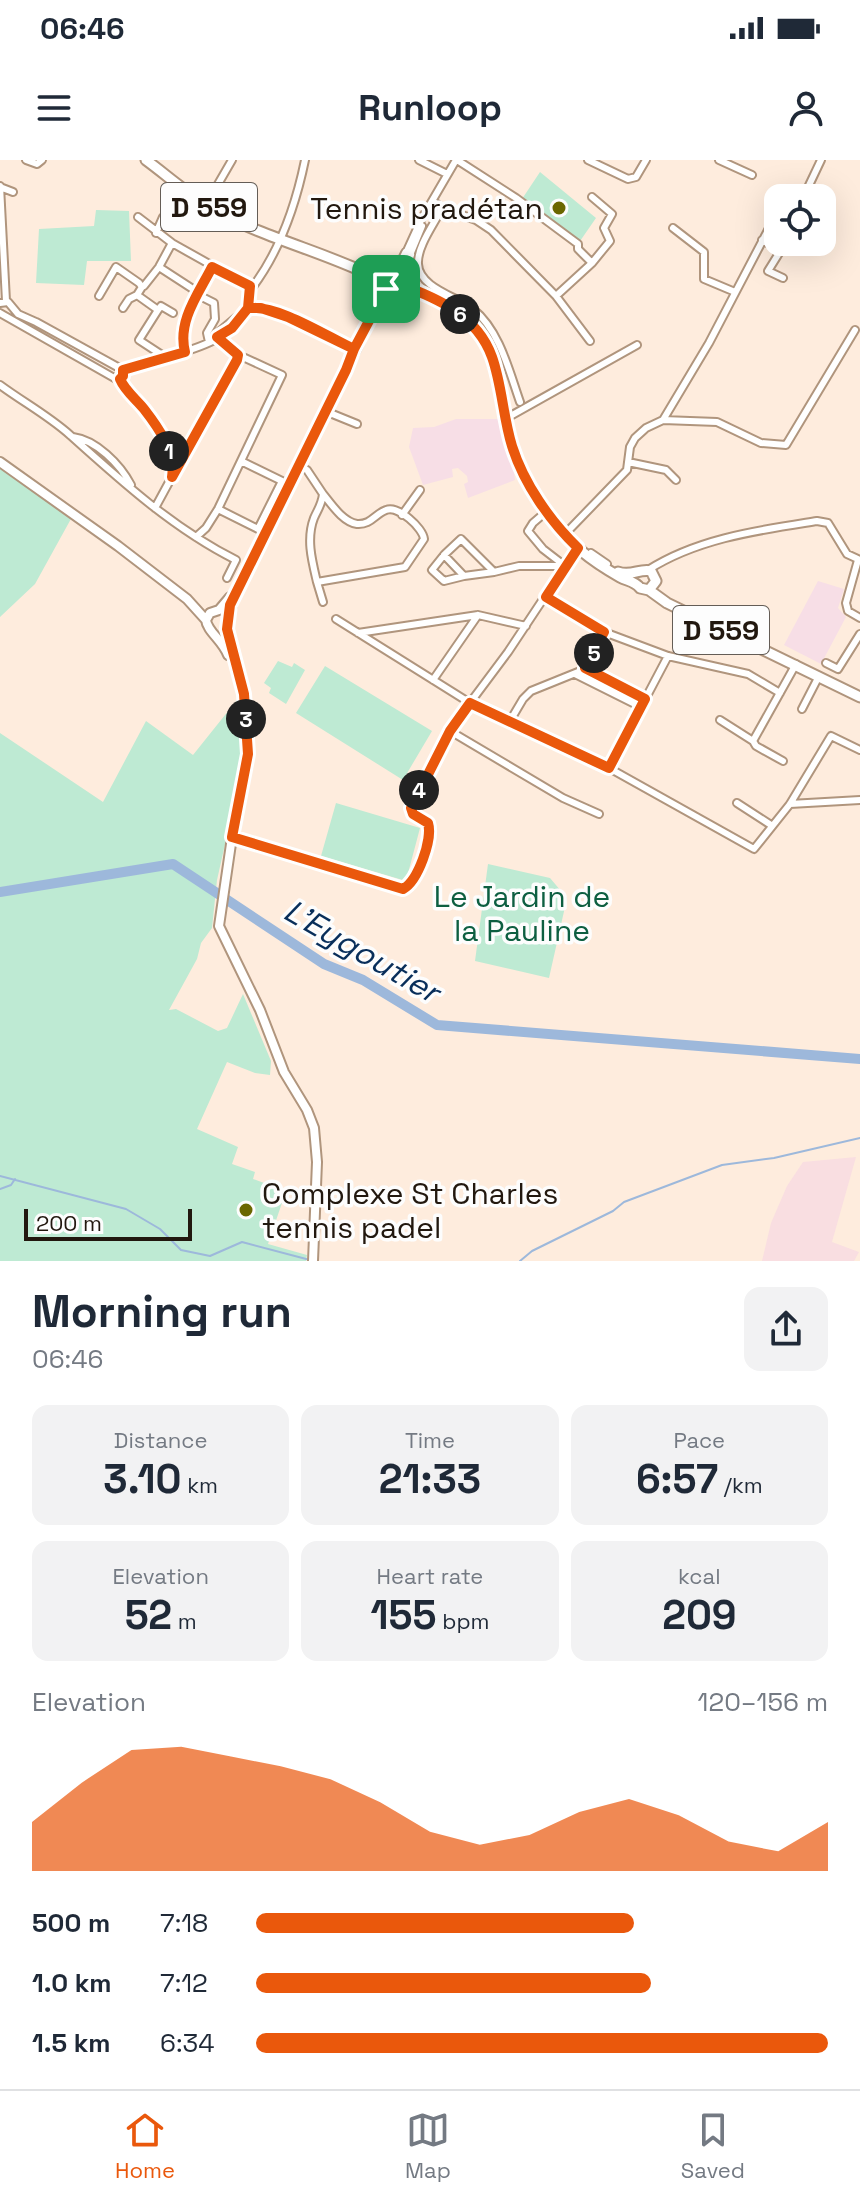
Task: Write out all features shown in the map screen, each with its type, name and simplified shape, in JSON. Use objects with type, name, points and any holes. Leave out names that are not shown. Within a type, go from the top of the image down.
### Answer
[{"type":"main road","name":"D 559","points":[[147,160],[206,205],[234,220],[385,285]]},
{"type":"main road","name":"D 559","points":[[397,280],[443,302],[478,333],[492,357],[513,448],[531,486],[556,524],[578,548],[621,578],[637,583],[640,588],[650,578]]},
{"type":"main road","points":[[385,285],[394,290],[397,280]]},
{"type":"main road","name":"D 559","points":[[531,486],[568,531],[623,574],[650,578],[667,603],[860,697]]},
{"type":"street","points":[[26,160],[39,162]]},
{"type":"street","points":[[206,205],[232,160]]},
{"type":"street","points":[[112,376],[119,369],[185,352],[209,342],[248,308],[252,288],[280,238],[298,191],[305,160]]},
{"type":"street","points":[[419,160],[447,174]]},
{"type":"street","points":[[397,280],[433,201],[456,160],[516,198],[578,244],[578,249],[592,263]]},
{"type":"street","points":[[588,160],[628,179],[636,177],[646,160]]},
{"type":"street","points":[[719,160],[752,175]]},
{"type":"street","points":[[810,184],[821,160]]},
{"type":"street","points":[[0,186],[13,194],[2,197]]},
{"type":"street","points":[[0,186],[3,302],[22,317],[48,328],[119,369],[123,376],[120,379]]},
{"type":"street","points":[[556,296],[592,263],[610,241],[604,228],[612,214],[592,197]]},
{"type":"street","points":[[433,201],[491,230],[556,296],[590,341]]},
{"type":"street","points":[[442,208],[421,249],[417,265],[422,276],[432,285],[475,311],[497,339],[520,402]]},
{"type":"street","points":[[156,233],[163,217],[170,212]]},
{"type":"street","points":[[138,217],[172,243],[252,288]]},
{"type":"street","points":[[673,228],[704,252],[704,279],[735,292]]},
{"type":"street","points":[[663,420],[709,343],[764,236]]},
{"type":"street","points":[[762,240],[781,250],[768,271],[783,278]]},
{"type":"street","points":[[123,308],[159,267],[172,243]]},
{"type":"street","points":[[578,249],[600,254]]},
{"type":"street","points":[[99,296],[116,267],[143,287]]},
{"type":"street","points":[[159,267],[214,303],[215,319],[207,333],[209,342]]},
{"type":"street","points":[[185,352],[183,331],[212,267]]},
{"type":"street","points":[[313,1258],[317,1162],[314,1128],[284,1072],[260,1010],[221,931],[219,919],[248,761],[243,690],[227,629],[234,594],[385,285]]},
{"type":"street","points":[[137,295],[158,310]]},
{"type":"street","points":[[165,357],[139,340],[161,306],[173,313]]},
{"type":"street","points":[[12,308],[3,314],[120,379],[166,444],[173,458],[172,477]]},
{"type":"street","points":[[248,308],[277,313],[354,349]]},
{"type":"street","points":[[568,531],[627,470],[630,447],[635,438],[646,428],[663,420],[717,422],[761,443],[786,445],[855,330]]},
{"type":"street","points":[[196,537],[218,509],[282,375],[238,355],[217,337]]},
{"type":"street","points":[[505,419],[637,345]]},
{"type":"street","points":[[141,364],[151,348]]},
{"type":"street","points":[[155,508],[238,355]]},
{"type":"street","points":[[0,385],[73,437],[115,478],[155,508],[236,560],[227,578]]},
{"type":"street","points":[[325,411],[357,424]]},
{"type":"street","points":[[218,509],[258,529],[282,481],[241,461]]},
{"type":"street","points":[[0,462],[187,599],[226,649],[243,690]]},
{"type":"street","points":[[628,462],[666,470],[676,480]]},
{"type":"street","points":[[298,466],[307,470],[323,494],[349,521],[359,524],[370,522],[386,509],[394,509],[424,534],[424,539],[405,567],[317,582]]},
{"type":"street","points":[[402,515],[420,490]]},
{"type":"street","points":[[323,494],[322,506],[315,515],[311,529],[310,554],[323,602]]},
{"type":"street","points":[[547,511],[528,531],[532,539],[565,566]]},
{"type":"street","points":[[650,578],[666,558],[698,545],[821,521],[828,523],[850,557],[859,560],[846,603],[848,611],[860,618]]},
{"type":"street","points":[[494,572],[461,539],[432,570],[444,581],[494,572],[519,566],[565,566]]},
{"type":"street","points":[[232,837],[403,889],[415,880],[430,833],[428,823],[413,814],[411,808],[450,731],[578,548],[607,564]]},
{"type":"street","points":[[444,555],[464,576]]},
{"type":"street","points":[[206,620],[234,594]]},
{"type":"street","points":[[546,597],[604,632],[668,656],[748,674],[780,693]]},
{"type":"street","points":[[187,599],[228,616]]},
{"type":"street","points":[[358,633],[478,615],[526,626]]},
{"type":"street","points":[[433,680],[478,615]]},
{"type":"street","points":[[336,619],[470,703],[609,768],[754,849],[790,804],[831,736],[860,750]]},
{"type":"street","points":[[215,634],[227,629]]},
{"type":"street","points":[[510,721],[531,691],[585,668],[604,632]]},
{"type":"street","points":[[826,663],[838,669],[860,634]]},
{"type":"street","points":[[609,768],[668,656]]},
{"type":"street","points":[[753,741],[796,664]]},
{"type":"street","points":[[585,668],[645,699]]},
{"type":"street","points":[[575,674],[641,707]]},
{"type":"street","points":[[802,709],[819,676]]},
{"type":"street","points":[[720,720],[783,761]]},
{"type":"street","points":[[450,731],[563,798],[599,814]]},
{"type":"street","points":[[790,804],[860,800]]},
{"type":"street","points":[[737,803],[771,825]]},
{"type":"shaded area","points":[[456,419],[498,419],[515,480],[468,498],[464,484],[468,482],[467,476],[458,468],[452,469],[453,477],[423,485],[409,447],[413,428],[434,427]]},
{"type":"shaded area","points":[[818,581],[844,589],[838,608],[846,617],[821,664],[784,645]]},
{"type":"shaded area","points":[[856,1157],[832,1242],[859,1252],[854,1261],[762,1261],[771,1223],[787,1186],[803,1162]]},
{"type":"green space","name":"Tennis pradétan","points":[[540,172],[596,218],[578,244],[522,199]]},
{"type":"green space","points":[[96,210],[129,211],[131,261],[87,261],[84,285],[36,283],[39,229],[94,226]]},
{"type":"green space","points":[[0,466],[72,517],[35,584],[0,617]]},
{"type":"green space","points":[[278,661],[292,667],[294,663],[305,670],[286,704],[269,693],[271,688],[264,683]]},
{"type":"green space","points":[[325,666],[432,731],[403,780],[296,713]]},
{"type":"green space","points":[[241,695],[243,764],[217,880],[212,928],[201,943],[197,959],[169,1010],[176,1009],[218,1031],[227,1028],[243,994],[271,1061],[270,1075],[255,1073],[227,1062],[197,1129],[238,1147],[232,1164],[255,1172],[253,1179],[283,1190],[285,1194],[268,1244],[307,1255],[306,1261],[0,1261],[0,733],[103,802],[146,721],[193,755]]},
{"type":"green space","points":[[336,803],[420,828],[406,881],[321,856]]},
{"type":"green space","name":"Le Jardin de la Pauline","points":[[488,864],[550,878],[567,898],[549,978],[475,961]]},
{"type":"waterway","name":"L'Eygoutier","points":[[0,892],[173,864],[324,964],[363,980],[437,1025],[860,1059]]},
{"type":"waterway","points":[[520,1261],[532,1251],[613,1211],[624,1202],[722,1165],[774,1158],[860,1138]]},
{"type":"waterway","points":[[0,1176],[126,1209],[160,1229],[181,1250],[210,1256],[242,1242],[310,1260]]},
{"type":"waterway","points":[[0,1189],[11,1185],[15,1179]]},
{"type":"place","name":"Tennis pradétan","points":[[559,208]]},
{"type":"place","name":"Complexe St Charles tennis padel","points":[[246,1210]]},
{"type":"route","points":[[386,289],[354,349],[288,317],[277,313],[261,308],[248,308],[232,328],[217,337],[238,355],[237,360],[172,477],[173,458],[166,444],[120,379],[123,370],[185,352],[182,342],[186,319],[212,267],[252,288],[248,308],[277,313],[354,349],[230,605],[227,629],[244,694],[248,754],[232,837],[403,889],[415,880],[430,833],[428,823],[413,814],[411,808],[450,731],[470,703],[609,768],[645,699],[585,668],[604,632],[546,597],[578,548],[556,524],[520,466],[486,344],[468,321],[443,302],[399,284],[394,290],[386,289]]}]
